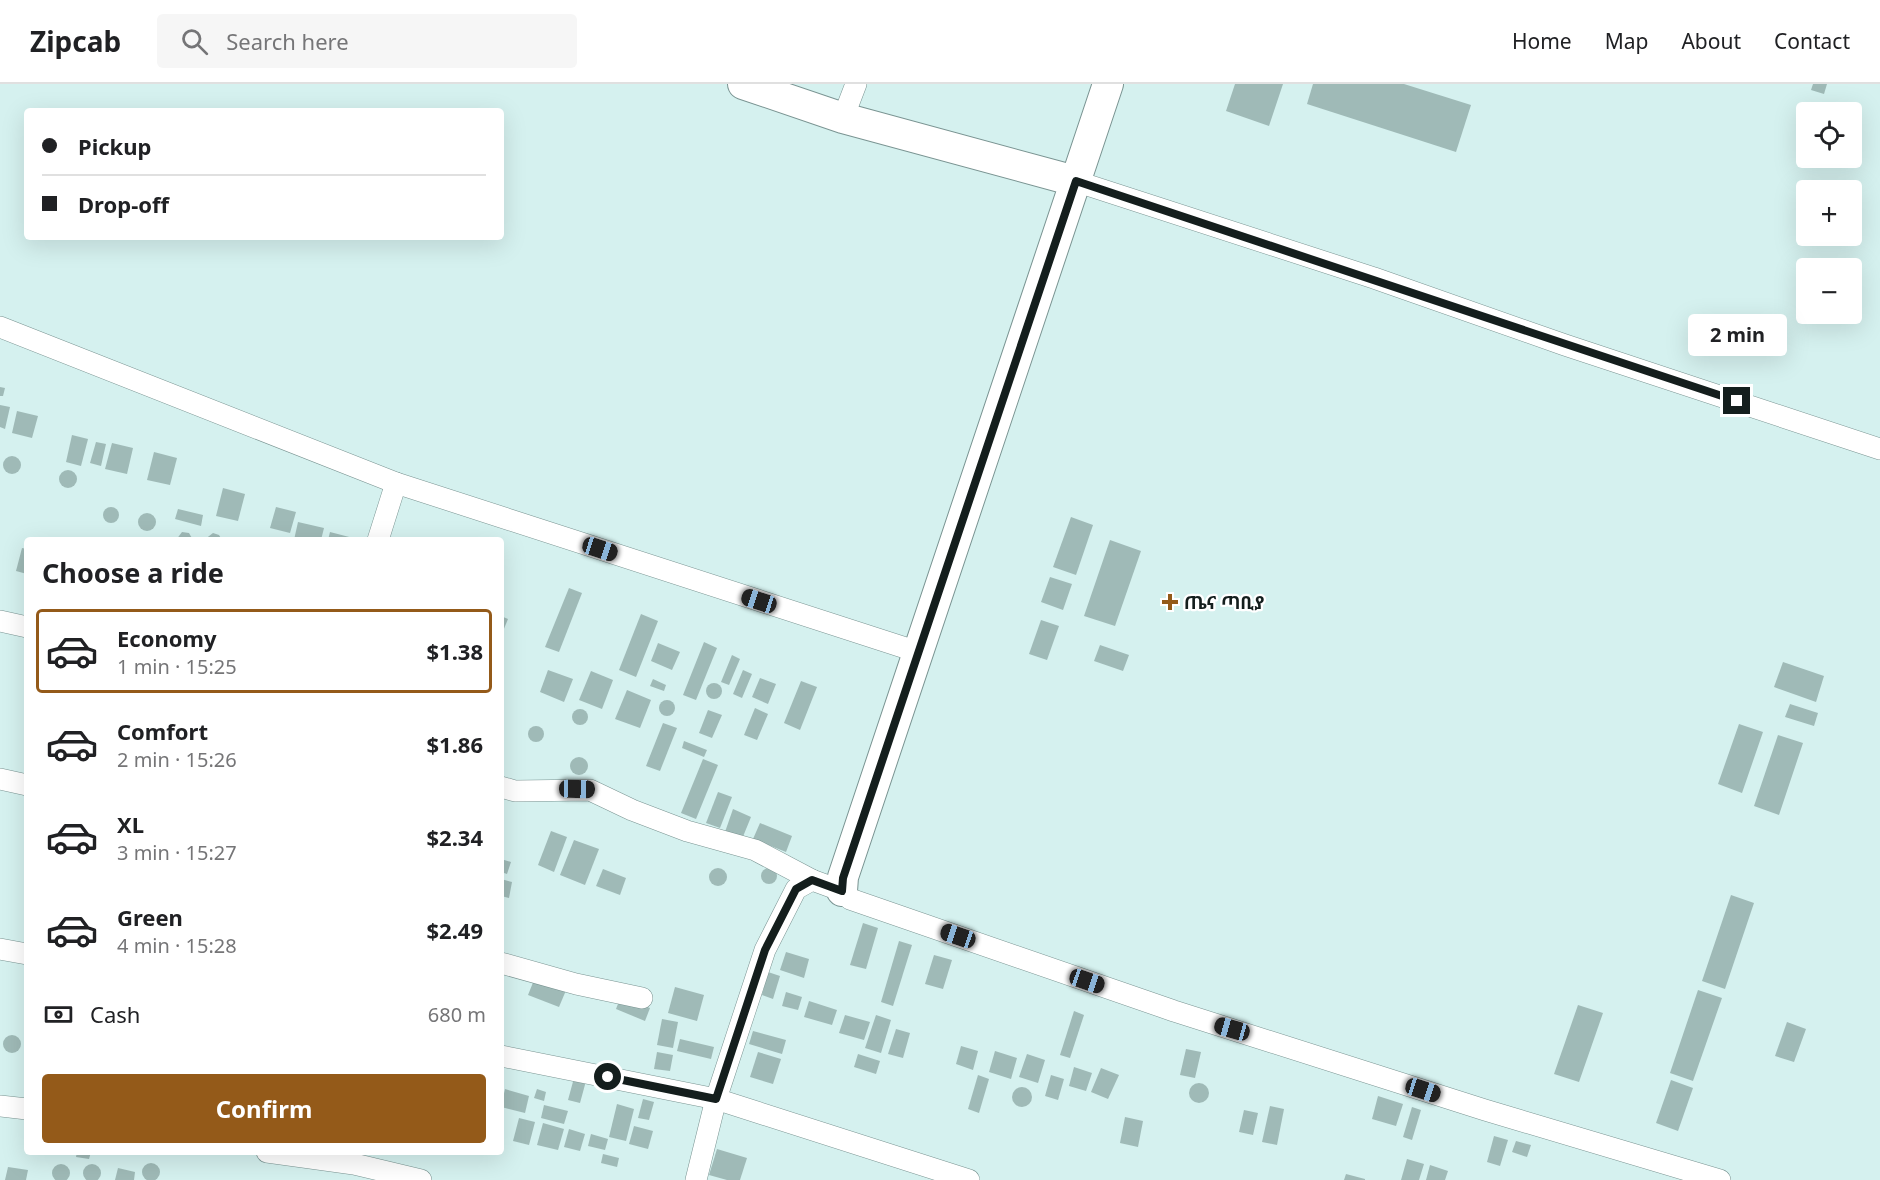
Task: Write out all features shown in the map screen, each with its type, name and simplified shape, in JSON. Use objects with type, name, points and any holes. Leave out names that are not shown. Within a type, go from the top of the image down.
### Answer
[{"type":"street","points":[[743,84],[843,118],[1076,181],[1374,278],[1565,345],[1880,449]]},
{"type":"street","points":[[843,118],[856,84]]},
{"type":"street","points":[[842,891],[843,878],[1108,84]]},
{"type":"street","points":[[0,327],[396,483],[918,652]]},
{"type":"street","points":[[379,537],[396,483]]},
{"type":"street","points":[[0,621],[24,626]]},
{"type":"street","points":[[0,779],[24,784]]},
{"type":"street","points":[[504,788],[515,791],[590,790],[632,810],[687,831],[755,850],[812,880],[842,891],[850,898],[1174,1011],[1708,1179]]},
{"type":"street","points":[[696,1180],[716,1099],[765,950],[796,889],[812,880]]},
{"type":"street","points":[[0,949],[24,953]]},
{"type":"street","points":[[504,964],[576,984],[642,998]]},
{"type":"street","points":[[504,1057],[716,1099],[969,1180]]},
{"type":"street","points":[[0,1106],[24,1109]]},
{"type":"street","points":[[289,1155],[354,1164],[421,1180]]},
{"type":"building","points":[[1235,84],[1283,84],[1269,126],[1226,111]]},
{"type":"building","points":[[1313,84],[1404,84],[1471,105],[1456,152],[1307,104]]},
{"type":"building","points":[[1813,84],[1827,84],[1824,94],[1811,90]]},
{"type":"building","points":[[0,387],[5,388],[3,396],[0,396]]},
{"type":"building","points":[[0,405],[10,407],[5,429],[0,427]]},
{"type":"building","points":[[17,411],[38,416],[32,438],[12,433]]},
{"type":"building","points":[[72,435],[88,439],[81,466],[66,462]]},
{"type":"building","points":[[96,442],[106,444],[101,466],[90,463]]},
{"type":"building","points":[[112,443],[133,448],[127,474],[105,469]]},
{"type":"building","points":[[154,452],[177,458],[170,485],[147,480]]},
{"type":"building","points":[[8,456],[16,456],[21,461],[19,472],[8,474],[3,469],[3,461]]},
{"type":"building","points":[[64,470],[72,470],[77,475],[75,486],[64,488],[59,483],[59,475]]},
{"type":"building","points":[[223,488],[245,494],[238,521],[216,516]]},
{"type":"building","points":[[111,507],[117,509],[119,515],[117,521],[111,523],[105,521],[103,515],[105,509]]},
{"type":"building","points":[[276,507],[296,512],[290,533],[270,528]]},
{"type":"building","points":[[178,509],[203,515],[201,526],[175,519]]},
{"type":"building","points":[[143,513],[151,513],[156,518],[154,529],[143,531],[138,526],[138,518]]},
{"type":"building","points":[[1071,517],[1093,525],[1076,575],[1053,567]]},
{"type":"building","points":[[298,522],[324,528],[322,537],[295,537]]},
{"type":"building","points":[[182,532],[189,533],[191,537],[178,537]]},
{"type":"building","points":[[330,532],[349,537],[329,537]]},
{"type":"building","points":[[213,533],[220,537],[208,537]]},
{"type":"building","points":[[1110,540],[1141,551],[1115,626],[1084,616]]},
{"type":"building","points":[[22,548],[24,548],[24,573],[16,571]]},
{"type":"building","points":[[1050,577],[1072,584],[1063,610],[1041,602]]},
{"type":"building","points":[[569,588],[582,593],[559,652],[545,647]]},
{"type":"building","points":[[641,614],[658,621],[636,677],[619,670]]},
{"type":"building","points":[[504,617],[508,619],[504,629]]},
{"type":"building","points":[[1041,620],[1059,626],[1047,660],[1029,654]]},
{"type":"building","points":[[704,642],[717,648],[696,700],[683,695]]},
{"type":"building","points":[[658,643],[680,652],[672,670],[651,661]]},
{"type":"building","points":[[1100,645],[1129,655],[1123,671],[1094,661]]},
{"type":"building","points":[[732,655],[740,659],[729,685],[721,682]]},
{"type":"building","points":[[1783,662],[1824,676],[1816,702],[1774,687]]},
{"type":"building","points":[[548,670],[573,679],[564,702],[540,692]]},
{"type":"building","points":[[743,670],[752,674],[742,698],[733,694]]},
{"type":"building","points":[[591,671],[613,680],[602,709],[579,700]]},
{"type":"building","points":[[760,678],[776,684],[768,704],[752,697]]},
{"type":"building","points":[[653,679],[666,685],[664,691],[650,686]]},
{"type":"building","points":[[801,681],[817,687],[800,730],[784,723]]},
{"type":"building","points":[[714,683],[720,685],[722,691],[720,697],[714,699],[708,697],[706,691],[708,685]]},
{"type":"building","points":[[627,690],[651,700],[640,728],[615,719]]},
{"type":"building","points":[[667,700],[673,702],[675,708],[673,714],[667,716],[661,714],[659,708],[661,702]]},
{"type":"building","points":[[1790,704],[1818,713],[1814,726],[1785,717]]},
{"type":"building","points":[[755,708],[768,714],[757,740],[744,735]]},
{"type":"building","points":[[580,709],[586,711],[588,717],[586,723],[580,725],[574,723],[572,717],[574,711]]},
{"type":"building","points":[[708,710],[722,715],[712,738],[699,733]]},
{"type":"building","points":[[663,723],[677,728],[660,771],[646,766]]},
{"type":"building","points":[[1739,724],[1763,732],[1742,793],[1718,784]]},
{"type":"building","points":[[536,726],[542,728],[544,734],[542,740],[536,742],[530,740],[528,734],[530,728]]},
{"type":"building","points":[[1778,735],[1803,743],[1779,815],[1754,806]]},
{"type":"building","points":[[684,741],[707,750],[704,757],[682,748]]},
{"type":"building","points":[[575,757],[583,757],[588,762],[586,773],[575,775],[570,770],[570,762]]},
{"type":"building","points":[[703,759],[718,765],[696,819],[681,813]]},
{"type":"building","points":[[718,792],[732,797],[720,828],[706,823]]},
{"type":"building","points":[[733,809],[751,817],[742,839],[725,832]]},
{"type":"building","points":[[760,823],[792,836],[786,852],[753,839]]},
{"type":"building","points":[[551,831],[567,837],[554,872],[538,865]]},
{"type":"building","points":[[574,840],[599,849],[585,885],[560,875]]},
{"type":"building","points":[[504,860],[511,862],[507,874],[504,873]]},
{"type":"building","points":[[714,868],[722,868],[727,873],[725,884],[714,886],[709,881],[709,873]]},
{"type":"building","points":[[766,868],[772,868],[777,876],[775,882],[766,884],[761,879],[761,873]]},
{"type":"building","points":[[603,869],[626,878],[620,895],[596,886]]},
{"type":"building","points":[[504,880],[512,882],[509,898],[504,897]]},
{"type":"building","points":[[1731,895],[1754,903],[1725,989],[1702,981]]},
{"type":"building","points":[[863,923],[878,928],[866,969],[850,965]]},
{"type":"building","points":[[899,941],[912,945],[893,1006],[881,1002]]},
{"type":"building","points":[[786,952],[809,959],[804,978],[780,970]]},
{"type":"building","points":[[934,955],[952,960],[943,989],[925,984]]},
{"type":"building","points":[[768,972],[780,976],[773,999],[762,995]]},
{"type":"building","points":[[536,975],[567,988],[559,1007],[528,995]]},
{"type":"building","points":[[675,987],[704,995],[697,1021],[668,1013]]},
{"type":"building","points":[[1698,990],[1722,998],[1693,1081],[1670,1073]]},
{"type":"building","points":[[786,992],[802,997],[798,1010],[782,1006]]},
{"type":"building","points":[[621,996],[650,1008],[645,1021],[616,1009]]},
{"type":"building","points":[[809,1001],[837,1010],[832,1025],[804,1017]]},
{"type":"building","points":[[1578,1005],[1603,1013],[1579,1082],[1554,1074]]},
{"type":"building","points":[[1074,1011],[1084,1015],[1070,1058],[1060,1055]]},
{"type":"building","points":[[845,1015],[870,1022],[864,1040],[839,1033]]},
{"type":"building","points":[[876,1015],[891,1020],[881,1053],[865,1048]]},
{"type":"building","points":[[662,1019],[678,1022],[673,1048],[657,1045]]},
{"type":"building","points":[[1787,1022],[1806,1029],[1794,1062],[1775,1056]]},
{"type":"building","points":[[896,1029],[910,1033],[903,1058],[888,1054]]},
{"type":"building","points":[[753,1031],[786,1040],[782,1054],[749,1044]]},
{"type":"building","points":[[8,1035],[16,1035],[21,1040],[19,1051],[8,1053],[3,1048],[3,1040]]},
{"type":"building","points":[[680,1039],[714,1047],[711,1059],[677,1051]]},
{"type":"building","points":[[961,1046],[978,1051],[973,1070],[956,1064]]},
{"type":"building","points":[[1186,1049],[1201,1052],[1195,1078],[1180,1075]]},
{"type":"building","points":[[995,1051],[1017,1058],[1011,1079],[989,1072]]},
{"type":"building","points":[[657,1052],[673,1055],[670,1071],[654,1069]]},
{"type":"building","points":[[758,1052],[781,1059],[773,1084],[750,1077]]},
{"type":"building","points":[[858,1054],[880,1061],[876,1074],[854,1067]]},
{"type":"building","points":[[1027,1054],[1045,1060],[1038,1083],[1019,1077]]},
{"type":"building","points":[[1074,1067],[1092,1073],[1086,1091],[1069,1086]]},
{"type":"building","points":[[1101,1068],[1119,1075],[1108,1099],[1091,1092]]},
{"type":"building","points":[[978,1075],[989,1079],[979,1113],[968,1109]]},
{"type":"building","points":[[1051,1075],[1064,1079],[1058,1100],[1045,1096]]},
{"type":"building","points":[[574,1078],[586,1081],[580,1103],[568,1100]]},
{"type":"building","points":[[1671,1080],[1693,1088],[1678,1131],[1656,1123]]},
{"type":"building","points":[[1199,1083],[1206,1086],[1209,1093],[1206,1100],[1199,1103],[1192,1100],[1189,1093],[1192,1086]]},
{"type":"building","points":[[1022,1087],[1029,1090],[1032,1097],[1029,1104],[1022,1107],[1015,1104],[1012,1097],[1015,1090]]},
{"type":"building","points":[[505,1089],[529,1096],[525,1113],[504,1108]]},
{"type":"building","points":[[537,1089],[546,1092],[544,1101],[534,1098]]},
{"type":"building","points":[[1378,1096],[1403,1104],[1396,1126],[1372,1119]]},
{"type":"building","points":[[643,1099],[654,1102],[649,1120],[638,1118]]},
{"type":"building","points":[[617,1104],[634,1109],[626,1141],[609,1137]]},
{"type":"building","points":[[544,1105],[568,1111],[564,1124],[541,1118]]},
{"type":"building","points":[[1270,1106],[1284,1109],[1277,1145],[1262,1142]]},
{"type":"building","points":[[1412,1107],[1421,1110],[1412,1140],[1403,1137]]},
{"type":"building","points":[[1244,1110],[1258,1113],[1253,1135],[1239,1132]]},
{"type":"building","points":[[1125,1117],[1143,1121],[1138,1147],[1120,1143]]},
{"type":"building","points":[[519,1118],[535,1122],[529,1145],[513,1141]]},
{"type":"building","points":[[543,1123],[564,1129],[558,1150],[537,1145]]},
{"type":"building","points":[[634,1126],[653,1131],[648,1149],[629,1144]]},
{"type":"building","points":[[569,1129],[585,1134],[580,1151],[564,1147]]},
{"type":"building","points":[[591,1134],[608,1139],[605,1150],[588,1146]]},
{"type":"building","points":[[1494,1136],[1508,1140],[1500,1166],[1487,1162]]},
{"type":"building","points":[[1516,1141],[1531,1145],[1527,1157],[1512,1152]]},
{"type":"building","points":[[717,1149],[747,1158],[740,1180],[727,1180],[709,1175]]},
{"type":"building","points":[[603,1154],[619,1158],[617,1167],[601,1163]]},
{"type":"building","points":[[76,1155],[90,1155],[89,1159],[76,1157]]},
{"type":"building","points":[[1407,1159],[1424,1164],[1419,1180],[1401,1180]]},
{"type":"building","points":[[151,1163],[157,1166],[160,1172],[157,1178],[151,1181],[145,1178],[142,1172],[145,1166]]},
{"type":"building","points":[[61,1164],[69,1170],[69,1176],[64,1181],[55,1179],[52,1173],[55,1167]]},
{"type":"building","points":[[92,1164],[100,1170],[100,1176],[95,1181],[86,1179],[83,1173],[86,1167]]},
{"type":"building","points":[[1430,1165],[1448,1171],[1445,1180],[1426,1180]]},
{"type":"building","points":[[8,1167],[28,1170],[26,1180],[5,1180]]},
{"type":"building","points":[[118,1168],[135,1172],[134,1180],[115,1180]]},
{"type":"building","points":[[1346,1174],[1365,1179],[1365,1180],[1344,1180]]},
{"type":"place","name":"ጤና ጣቢያ","points":[[1170,602]]},
{"type":"route","points":[[608,1077],[716,1099],[765,950],[796,889],[812,880],[842,891],[841,883],[1076,181],[1374,278],[1565,345],[1737,401]]}]
